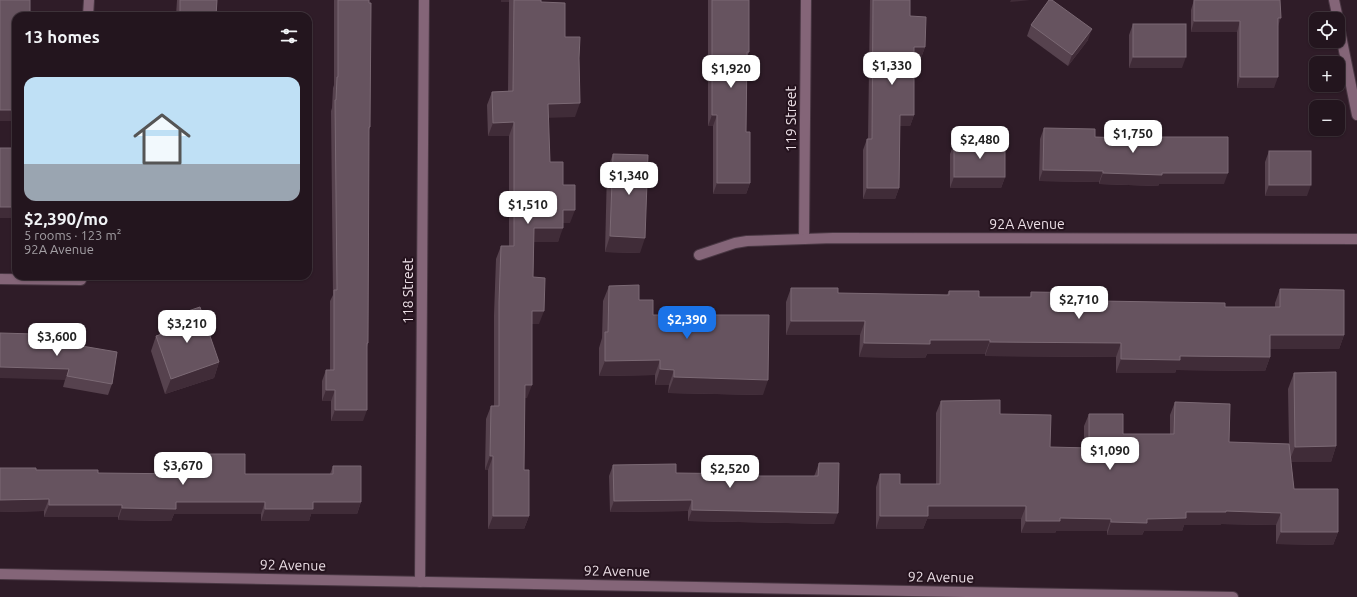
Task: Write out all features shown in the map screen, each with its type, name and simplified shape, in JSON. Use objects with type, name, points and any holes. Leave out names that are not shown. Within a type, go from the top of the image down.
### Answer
[{"type":"street","points":[[88,12],[89,0]]},
{"type":"street","name":"118 Street","points":[[420,582],[424,0]]},
{"type":"street","name":"119 Street","points":[[804,239],[806,0]]},
{"type":"street","points":[[1334,0],[1336,12]]},
{"type":"street","points":[[1344,48],[1357,115]]},
{"type":"street","name":"92A Avenue","points":[[699,255],[735,243],[833,238],[1357,239]]},
{"type":"street","points":[[0,279],[12,279]]},
{"type":"street","name":"92 Avenue","points":[[0,574],[1233,597]]},
{"type":"building","points":[[0,0],[30,0],[30,12],[12,12],[12,110],[0,110]]},
{"type":"building","points":[[180,0],[217,0],[216,12],[180,12]]},
{"type":"building","points":[[338,0],[369,0],[369,3],[371,3],[367,410],[335,410],[335,390],[326,390],[326,370],[334,370],[334,290],[337,290],[335,100],[338,77]]},
{"type":"building","points":[[514,0],[541,0],[541,2],[565,3],[565,37],[580,37],[580,103],[548,104],[550,162],[563,162],[563,185],[575,185],[575,210],[563,210],[563,228],[534,228],[533,277],[545,278],[544,311],[532,311],[532,385],[525,385],[524,470],[529,470],[529,516],[493,516],[493,456],[490,456],[491,406],[499,406],[499,302],[501,246],[514,246],[514,122],[493,123],[492,92],[513,91]]},
{"type":"building","points":[[712,0],[749,0],[746,132],[750,132],[750,183],[717,183],[717,115],[712,115]]},
{"type":"building","points":[[873,0],[910,0],[910,16],[926,17],[925,47],[914,47],[914,115],[900,115],[899,188],[867,188],[867,139],[872,139]]},
{"type":"building","points":[[1049,0],[1052,0],[1092,29],[1072,55],[1031,25]]},
{"type":"building","points":[[1194,0],[1280,0],[1281,18],[1278,18],[1278,77],[1240,77],[1240,21],[1194,21]]},
{"type":"building","points":[[1133,24],[1186,24],[1186,57],[1133,57]]},
{"type":"building","points":[[1044,128],[1095,129],[1095,137],[1155,139],[1155,137],[1228,137],[1228,173],[1162,173],[1162,175],[1103,173],[1103,171],[1043,170]]},
{"type":"building","points":[[954,143],[1005,143],[1005,177],[954,177]]},
{"type":"building","points":[[0,148],[12,148],[12,207],[0,207]]},
{"type":"building","points":[[1269,151],[1311,151],[1311,185],[1269,185]]},
{"type":"building","points":[[613,154],[648,155],[645,238],[610,236]]},
{"type":"building","points":[[639,285],[639,300],[653,300],[653,315],[769,315],[768,380],[674,377],[674,370],[660,369],[660,360],[605,361],[605,332],[608,332],[609,286]]},
{"type":"building","points":[[791,288],[838,288],[838,293],[949,295],[949,291],[979,291],[979,297],[1031,297],[1031,292],[1099,293],[1099,301],[1225,303],[1225,307],[1280,307],[1280,289],[1344,290],[1344,335],[1270,335],[1270,357],[1180,356],[1180,360],[1121,359],[1121,343],[930,340],[930,344],[864,343],[865,321],[791,321]]},
{"type":"building","points":[[200,307],[219,362],[171,379],[156,336],[168,332],[164,319]]},
{"type":"building","points":[[0,333],[35,334],[35,338],[117,352],[112,384],[67,376],[69,369],[0,367]]},
{"type":"building","points":[[1336,372],[1336,446],[1295,447],[1294,373]]},
{"type":"building","points":[[1000,400],[1000,414],[1051,415],[1050,447],[1089,448],[1089,414],[1123,414],[1123,434],[1174,434],[1175,402],[1230,404],[1229,442],[1289,444],[1294,489],[1338,489],[1338,532],[1281,532],[1281,513],[1226,511],[1186,512],[1186,518],[1147,519],[1147,523],[1111,522],[1111,519],[1060,518],[1060,521],[1026,521],[1026,506],[928,506],[928,516],[880,516],[880,474],[900,474],[900,484],[940,484],[941,401]]},
{"type":"building","points":[[190,454],[245,454],[245,474],[333,474],[333,466],[361,466],[361,502],[313,502],[313,509],[265,509],[265,502],[176,502],[176,509],[122,508],[122,505],[49,505],[49,499],[0,500],[0,468],[36,468],[36,470],[98,470],[98,473],[190,474]]},
{"type":"building","points":[[819,463],[839,463],[838,513],[692,510],[692,500],[614,501],[613,465],[676,464],[676,473],[750,474],[750,476],[818,476]]}]
